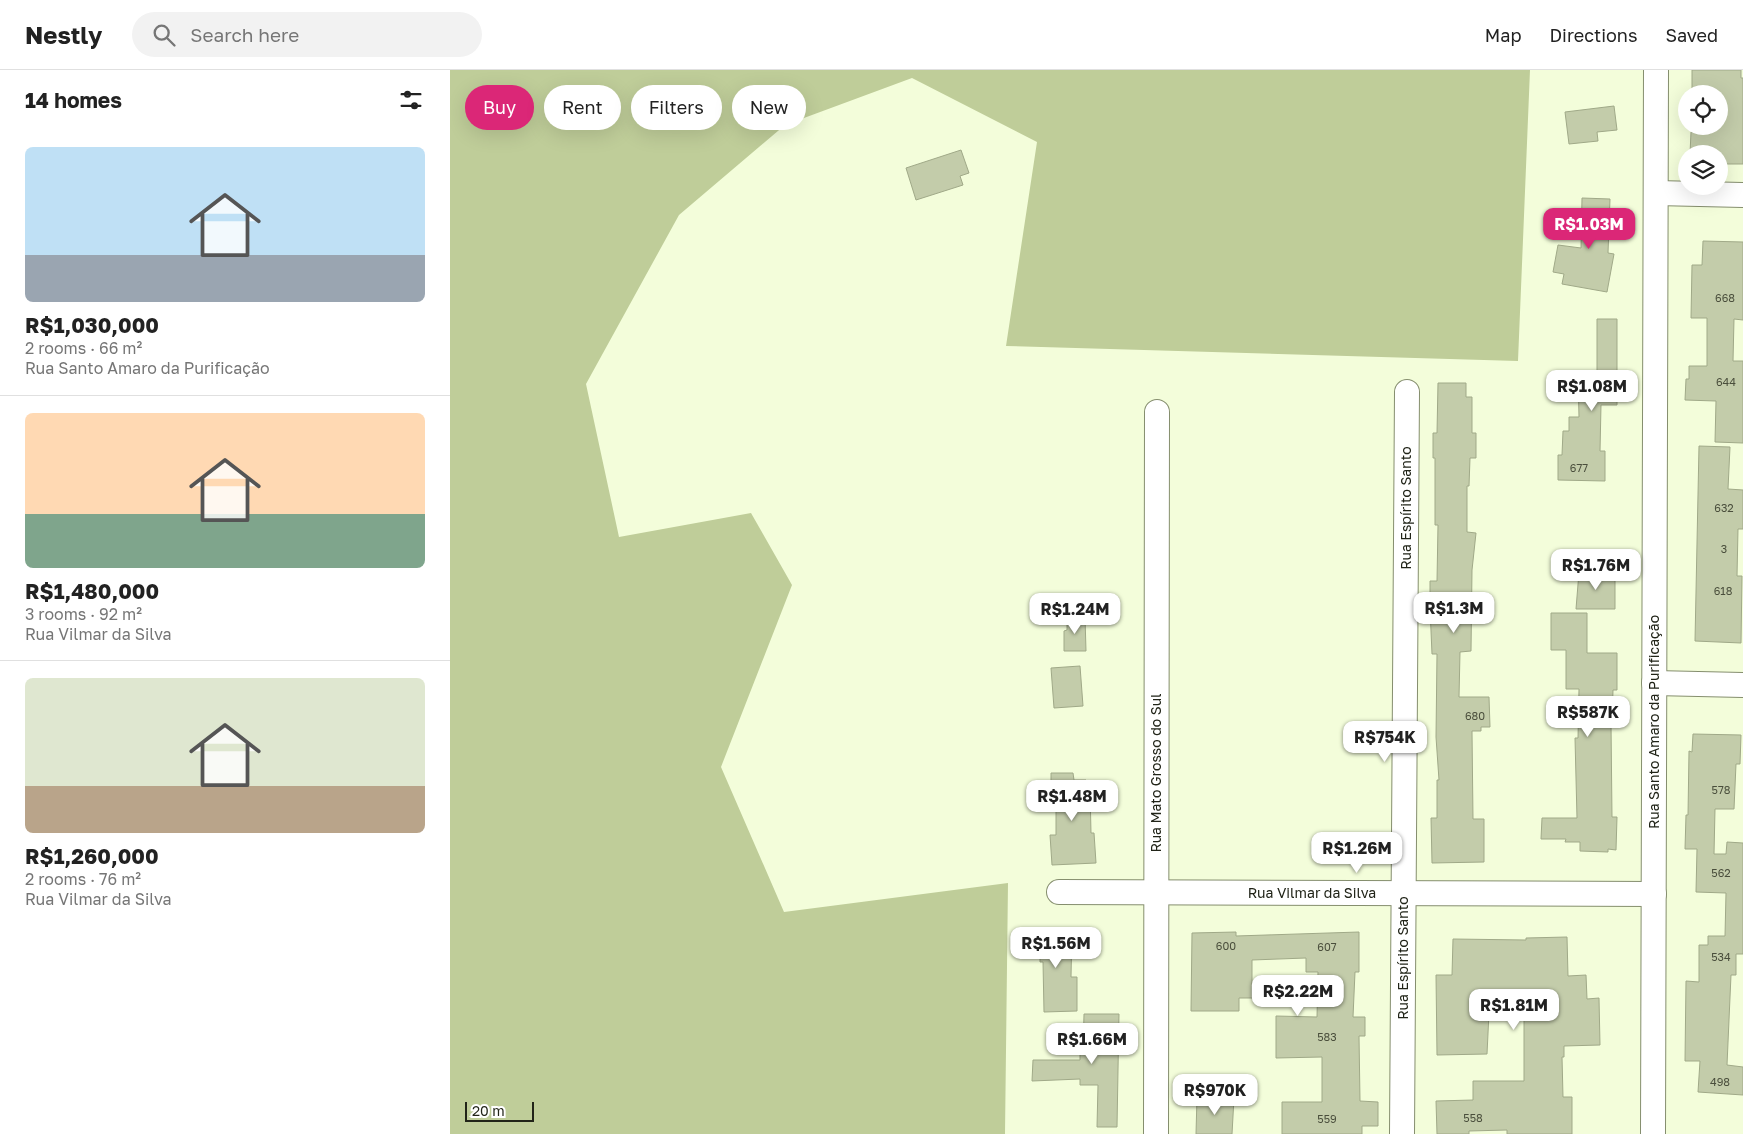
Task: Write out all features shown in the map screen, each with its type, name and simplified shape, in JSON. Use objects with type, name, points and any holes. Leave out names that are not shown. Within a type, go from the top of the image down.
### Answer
[{"type":"street","name":"Rua Santo Amaro da Purificação","points":[[1653,1134],[1656,70]]},
{"type":"street","points":[[1656,194],[1743,195]]},
{"type":"street","name":"Rua Espírito Santo","points":[[1402,1134],[1407,392]]},
{"type":"street","name":"Rua Mato Grosso do Sul","points":[[1156,1134],[1157,412]]},
{"type":"street","points":[[1654,683],[1743,685]]},
{"type":"street","name":"Rua Vilmar da Silva","points":[[1059,892],[1654,894]]},
{"type":"green space","points":[[450,70],[1530,70],[1518,361],[1006,346],[1037,142],[912,78],[806,117],[806,85],[732,85],[732,130],[779,130],[679,215],[586,384],[619,537],[751,513],[792,585],[721,767],[784,912],[1008,883],[1005,1134],[450,1134]]},
{"type":"building","points":[[1692,70],[1741,70],[1741,78],[1743,78],[1743,164],[1728,164],[1728,145],[1690,145],[1691,135],[1728,135],[1728,85],[1692,85]]},
{"type":"building","points":[[1614,106],[1617,130],[1597,132],[1598,141],[1569,144],[1565,112]]},
{"type":"building","points":[[961,150],[969,173],[960,176],[963,185],[916,200],[906,168]]},
{"type":"building","points":[[1582,198],[1610,199],[1608,253],[1614,254],[1607,292],[1562,284],[1564,274],[1553,272],[1558,245],[1581,248]]},
{"type":"building","points":[[1703,241],[1743,242],[1743,320],[1734,319],[1733,361],[1743,361],[1743,443],[1715,442],[1716,401],[1685,400],[1686,379],[1689,379],[1689,366],[1707,366],[1707,318],[1691,318],[1692,265],[1702,265]]},
{"type":"building","points":[[1597,319],[1617,319],[1617,405],[1601,405],[1600,451],[1605,451],[1605,481],[1558,480],[1558,455],[1562,455],[1563,431],[1569,431],[1569,417],[1579,417],[1578,375],[1597,373]]},
{"type":"building","points":[[1438,383],[1466,383],[1466,397],[1472,397],[1472,433],[1476,433],[1476,458],[1470,458],[1469,486],[1467,486],[1467,532],[1476,533],[1472,570],[1471,651],[1460,652],[1459,697],[1489,697],[1490,727],[1481,727],[1481,731],[1472,731],[1473,819],[1484,819],[1484,862],[1432,863],[1431,818],[1437,818],[1437,780],[1439,780],[1436,737],[1437,654],[1432,654],[1430,608],[1430,581],[1437,581],[1438,525],[1435,525],[1433,433],[1437,433]]},
{"type":"building","points":[[1699,446],[1730,447],[1728,489],[1743,490],[1743,529],[1738,529],[1737,576],[1742,576],[1741,643],[1695,641]]},
{"type":"building","points":[[1579,572],[1615,572],[1615,609],[1576,609]]},
{"type":"building","points":[[1551,613],[1587,613],[1587,653],[1617,653],[1617,690],[1613,690],[1611,723],[1612,817],[1617,817],[1616,850],[1608,849],[1608,852],[1580,851],[1580,842],[1565,842],[1566,839],[1541,839],[1542,818],[1577,818],[1575,738],[1578,738],[1579,689],[1566,689],[1566,650],[1551,650]]},
{"type":"building","points":[[1085,617],[1086,651],[1064,651],[1064,631],[1067,630],[1067,618]]},
{"type":"building","points":[[1080,666],[1083,706],[1054,708],[1051,668]]},
{"type":"building","points":[[1693,734],[1741,735],[1740,764],[1736,764],[1734,809],[1715,809],[1714,854],[1726,854],[1727,842],[1743,843],[1743,954],[1736,954],[1736,975],[1731,975],[1727,1065],[1743,1067],[1743,1095],[1698,1092],[1700,1061],[1685,1061],[1686,981],[1699,982],[1699,945],[1708,945],[1708,936],[1725,936],[1726,893],[1696,892],[1697,849],[1685,849],[1686,815],[1688,815],[1689,751],[1692,752]]},
{"type":"building","points":[[1051,773],[1073,773],[1074,780],[1086,780],[1086,791],[1090,790],[1091,833],[1094,833],[1096,863],[1052,865],[1050,835],[1056,835],[1056,791],[1051,791]]},
{"type":"building","points":[[1031,929],[1072,930],[1071,977],[1077,977],[1077,1011],[1044,1012],[1043,962],[1040,962],[1040,951],[1030,951]]},
{"type":"building","points":[[1236,932],[1236,936],[1359,932],[1359,972],[1355,972],[1353,1017],[1365,1017],[1365,1036],[1359,1036],[1360,1101],[1378,1102],[1378,1126],[1362,1126],[1362,1134],[1282,1134],[1282,1102],[1322,1102],[1322,1057],[1276,1058],[1276,1016],[1317,1017],[1318,972],[1306,972],[1306,958],[1252,960],[1252,998],[1239,998],[1239,1011],[1191,1011],[1192,933]]},
{"type":"building","points":[[1567,937],[1568,976],[1586,975],[1587,999],[1599,998],[1600,1045],[1564,1046],[1564,1057],[1562,1057],[1563,1097],[1572,1097],[1572,1134],[1507,1134],[1507,1130],[1469,1131],[1469,1134],[1437,1134],[1436,1101],[1473,1100],[1473,1081],[1524,1081],[1524,1013],[1489,1013],[1487,1054],[1437,1055],[1436,975],[1452,975],[1453,939],[1526,940],[1526,938]]},
{"type":"building","points":[[1084,1014],[1119,1014],[1117,1127],[1097,1127],[1098,1085],[1080,1085],[1080,1079],[1032,1081],[1033,1060],[1080,1060],[1080,1054],[1083,1054]]},
{"type":"building","points":[[1197,1097],[1234,1098],[1232,1134],[1196,1134]]}]
